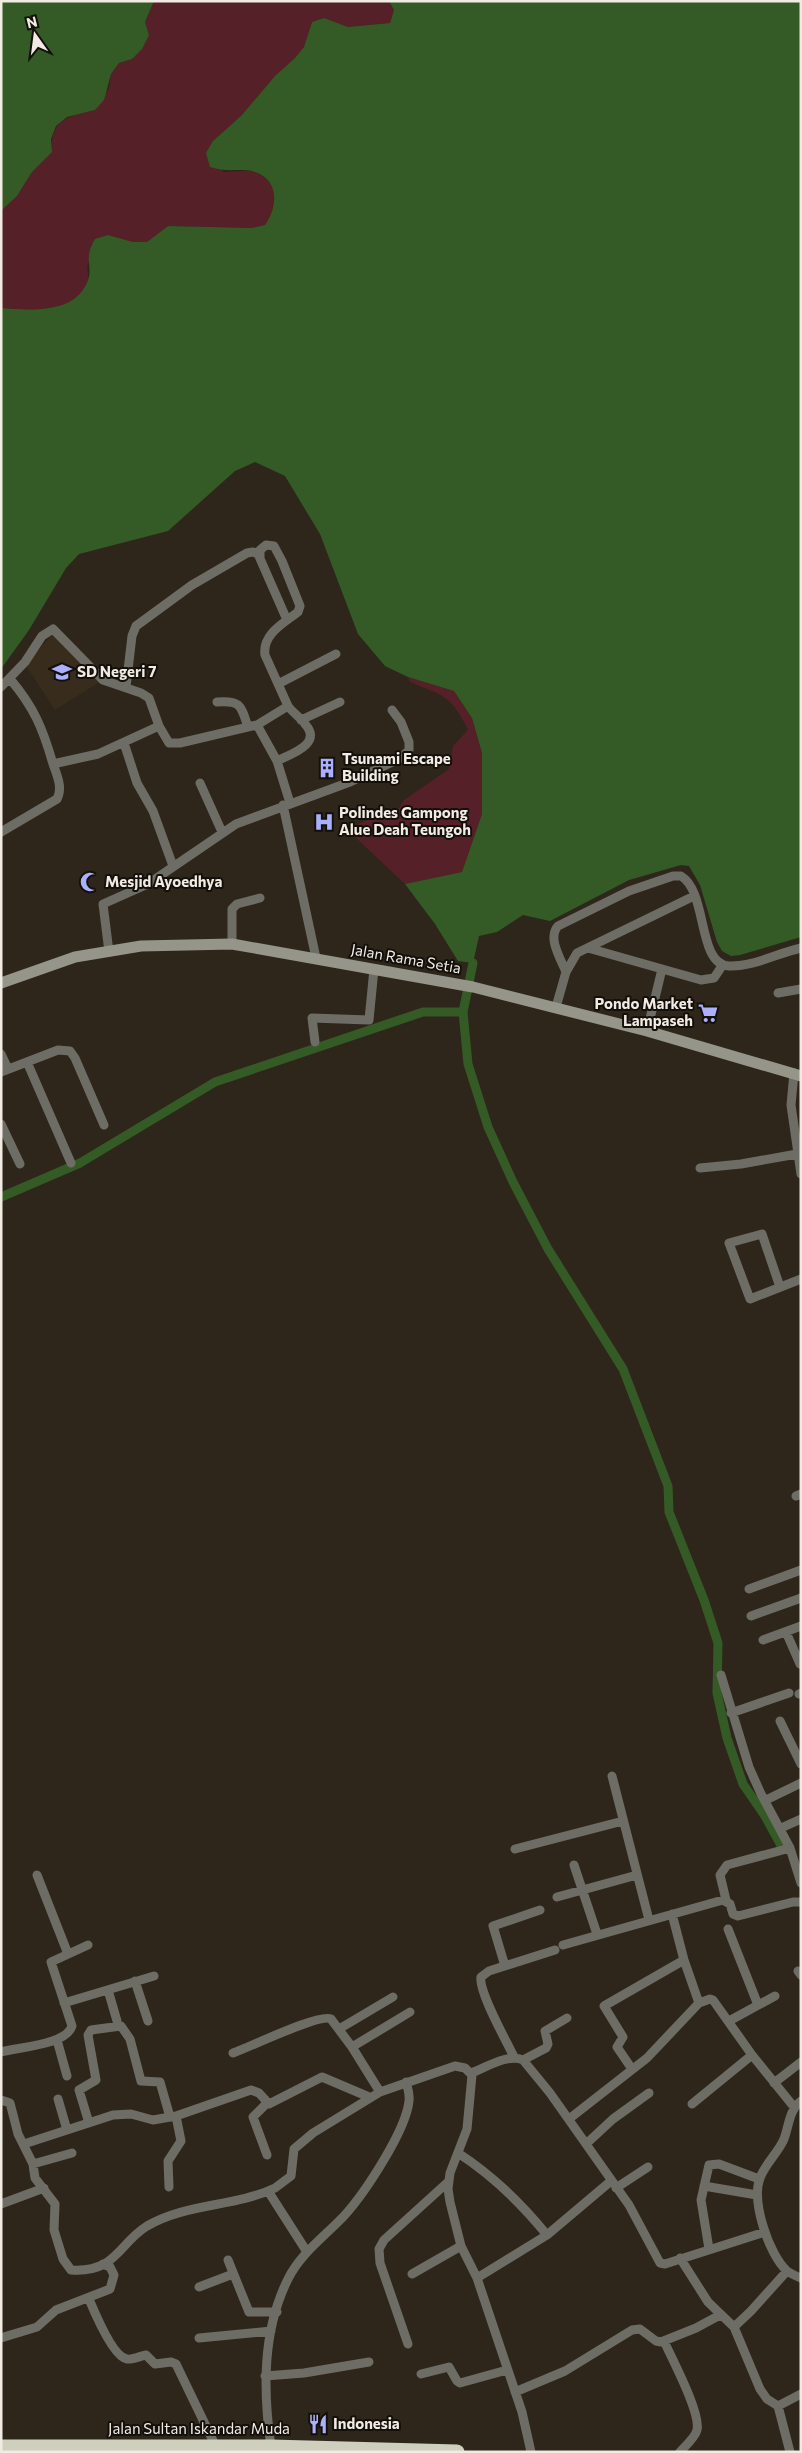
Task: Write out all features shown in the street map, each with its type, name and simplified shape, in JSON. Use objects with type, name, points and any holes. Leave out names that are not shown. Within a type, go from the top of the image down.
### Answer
[{"type":"highway","name":"Jalan Sultan Iskandar Muda","points":[[1,2447],[271,2447],[457,2452]]},
{"type":"street","points":[[277,761],[306,747],[310,742],[309,730],[288,706],[264,646],[268,636],[298,612],[300,606],[274,546],[266,545],[260,550],[260,556],[287,620]]},
{"type":"street","points":[[126,687],[132,636],[136,626],[192,585],[248,553],[253,552],[260,556]]},
{"type":"street","points":[[1,687],[25,662],[42,636],[52,629],[103,680],[126,687],[149,698],[166,740],[174,744],[257,725],[288,706]]},
{"type":"street","points":[[278,684],[336,654]]},
{"type":"street","points":[[1,832],[56,799],[60,790],[37,716],[10,679]]},
{"type":"street","points":[[217,702],[230,701],[238,704],[242,709],[248,727]]},
{"type":"street","points":[[301,720],[340,702]]},
{"type":"street","points":[[109,952],[103,904],[148,884],[222,832],[248,818],[350,782],[401,758],[409,750],[410,742],[401,722],[392,710]]},
{"type":"street","points":[[257,725],[277,761],[316,958]]},
{"type":"street","points":[[53,764],[98,754],[159,726]]},
{"type":"street","points":[[124,743],[137,783],[152,811],[173,866]]},
{"type":"street","points":[[200,783],[222,832]]},
{"type":"street","points":[[566,972],[553,934],[558,926],[572,917],[629,891],[673,876],[685,879],[702,915],[712,955],[722,966]]},
{"type":"street","points":[[556,1007],[566,972],[577,953],[694,896]]},
{"type":"street","points":[[232,944],[232,909],[237,904],[260,898]]},
{"type":"street","name":"Jalan Rama Setia","points":[[1,983],[75,956],[150,946],[232,944],[473,987],[648,1031],[797,1075]]},
{"type":"street","points":[[588,948],[704,981],[714,978],[722,966]]},
{"type":"street","points":[[722,966],[748,964],[801,948]]},
{"type":"street","points":[[648,1031],[662,969]]},
{"type":"street","points":[[315,1042],[312,1018],[369,1020],[374,970]]},
{"type":"street","points":[[778,993],[801,988]]},
{"type":"street","points":[[1,1054],[4,1070],[58,1050],[70,1051],[104,1124]]},
{"type":"street","points":[[27,1062],[71,1163]]},
{"type":"street","points":[[797,1075],[791,1105],[801,1174]]},
{"type":"street","points":[[1,1124],[20,1164]]},
{"type":"street","points":[[700,1168],[741,1164],[797,1154]]},
{"type":"street","points":[[780,1287],[762,1234],[729,1243],[750,1299],[801,1279]]},
{"type":"street","points":[[749,1589],[801,1570]]},
{"type":"street","points":[[751,1616],[801,1598]]},
{"type":"street","points":[[763,1640],[801,1626]]},
{"type":"street","points":[[786,1632],[800,1664]]},
{"type":"street","points":[[721,1675],[749,1767],[790,1848],[801,1883]]},
{"type":"street","points":[[731,1713],[789,1693]]},
{"type":"street","points":[[780,1721],[801,1764]]},
{"type":"street","points":[[612,1776],[649,1920]]},
{"type":"street","points":[[766,1800],[801,1783]]},
{"type":"street","points":[[781,1828],[801,1819]]},
{"type":"street","points":[[515,1849],[623,1821]]},
{"type":"street","points":[[790,1848],[727,1865],[720,1875],[726,1900],[733,1914],[738,1916],[792,1902],[801,1902]]},
{"type":"street","points":[[574,1865],[596,1934]]},
{"type":"street","points":[[37,1874],[68,1954]]},
{"type":"street","points":[[557,1897],[638,1875]]},
{"type":"street","points":[[726,1900],[596,1934],[504,1966],[484,1974],[480,1980],[518,2059],[569,2119],[629,2206],[659,2262],[665,2264],[765,2232]]},
{"type":"street","points":[[504,1966],[493,1926],[540,1910]]},
{"type":"street","points":[[672,1914],[684,1960],[700,2003]]},
{"type":"street","points":[[728,1929],[758,2005]]},
{"type":"street","points":[[1,2052],[57,2040],[69,2033],[72,2026],[51,1962],[88,1945]]},
{"type":"street","points":[[632,2069],[617,2048],[623,2036],[604,2006],[684,1960]]},
{"type":"street","points":[[64,2004],[154,1976]]},
{"type":"street","points":[[135,1981],[148,2021]]},
{"type":"street","points":[[108,1990],[117,2021]]},
{"type":"street","points":[[339,2029],[393,1996]]},
{"type":"street","points":[[728,2021],[775,1996]]},
{"type":"street","points":[[569,2119],[659,2046],[700,2003],[708,1999],[713,2000],[752,2055],[774,2082],[797,2104],[784,2139],[759,2178],[758,2195],[760,2217],[765,2232],[787,2271],[801,2278]]},
{"type":"street","points":[[352,2047],[410,2012]]},
{"type":"street","points":[[233,2053],[317,2019],[329,2018],[352,2047],[380,2092]]},
{"type":"street","points":[[471,2073],[518,2059],[546,2048],[545,2031],[567,2018]]},
{"type":"street","points":[[89,2123],[79,2090],[96,2080],[88,2035],[91,2030],[121,2026],[130,2039],[140,2081],[160,2082],[181,2141],[168,2161],[169,2187]]},
{"type":"street","points":[[57,2040],[67,2076]]},
{"type":"street","points":[[692,2104],[752,2055]]},
{"type":"street","points":[[774,2082],[801,2062]]},
{"type":"street","points":[[1,2100],[10,2103],[18,2134],[33,2164],[35,2178],[55,2204],[54,2230],[66,2265],[71,2270],[79,2270],[104,2264],[117,2256],[139,2232],[158,2220],[268,2191],[291,2176],[294,2149],[313,2133],[369,2097],[454,2066],[465,2068],[471,2073]]},
{"type":"street","points":[[471,2073],[469,2117],[448,2182],[450,2202],[461,2246],[477,2278],[515,2392],[531,2452]]},
{"type":"street","points":[[267,2155],[253,2116],[266,2104],[271,2104],[322,2077],[369,2097]]},
{"type":"street","points":[[271,2447],[265,2405],[265,2376],[272,2331],[288,2277],[307,2252],[362,2194],[406,2114],[409,2093],[406,2082]]},
{"type":"street","points":[[24,2144],[123,2114],[153,2120],[173,2116],[251,2090],[259,2093],[266,2104]]},
{"type":"street","points":[[586,2144],[613,2119],[649,2093]]},
{"type":"street","points":[[58,2099],[67,2130]]},
{"type":"street","points":[[33,2164],[72,2153]]},
{"type":"street","points":[[458,2153],[497,2182],[530,2214],[547,2235]]},
{"type":"street","points":[[709,2249],[702,2213],[704,2186],[708,2167],[713,2163],[759,2178]]},
{"type":"street","points":[[477,2278],[547,2235],[614,2185],[648,2167]]},
{"type":"street","points":[[408,2344],[386,2281],[379,2249],[384,2240],[448,2182]]},
{"type":"street","points":[[704,2186],[758,2195]]},
{"type":"street","points":[[1,2204],[44,2188]]},
{"type":"street","points":[[268,2191],[307,2252]]},
{"type":"street","points":[[412,2274],[461,2246]]},
{"type":"street","points":[[680,2258],[708,2302],[734,2327],[760,2389],[767,2399],[778,2406],[790,2452]]},
{"type":"street","points":[[228,2260],[249,2312],[277,2312]]},
{"type":"street","points":[[1,2338],[32,2330],[56,2310],[105,2293],[112,2286],[112,2270],[104,2264]]},
{"type":"street","points":[[734,2327],[787,2271]]},
{"type":"street","points":[[199,2287],[233,2274]]},
{"type":"street","points":[[89,2298],[103,2330],[123,2358],[130,2360],[146,2355],[155,2364],[171,2362],[176,2364],[216,2447]]},
{"type":"street","points":[[515,2392],[565,2371],[635,2329],[642,2330],[656,2341],[664,2341],[720,2315]]},
{"type":"street","points":[[199,2338],[272,2331]]},
{"type":"street","points":[[664,2341],[686,2391],[697,2424],[695,2434],[680,2452]]},
{"type":"street","points":[[265,2376],[298,2374],[369,2362]]},
{"type":"street","points":[[421,2374],[447,2366],[460,2383],[507,2370]]},
{"type":"street","points":[[778,2406],[801,2394]]},
{"type":"shaded area","points":[[1,1],[154,1],[145,22],[149,35],[142,49],[132,59],[119,63],[111,74],[104,100],[95,110],[67,117],[56,126],[51,139],[52,152],[32,172],[17,196],[1,211]]},
{"type":"shaded area","points":[[154,1],[389,1],[394,10],[390,23],[348,27],[324,18],[312,22],[304,47],[295,58],[275,76],[241,116],[213,141],[223,172],[251,171],[267,179],[272,186],[274,202],[265,225],[252,228],[168,226],[147,242],[133,242],[108,235],[90,260],[87,266],[88,280],[82,291],[74,299],[63,305],[51,308],[1,308],[1,211],[17,196],[32,172],[52,152],[52,141],[57,126],[62,121],[76,115],[95,110],[109,88],[111,74],[119,63],[132,59],[149,35],[145,22]]},
{"type":"shaded area","points":[[389,1],[801,1],[801,937],[740,955],[731,956],[722,951],[717,942],[700,885],[689,866],[681,865],[629,880],[550,921],[523,915],[497,932],[479,936],[473,963],[458,961],[435,924],[405,884],[462,872],[482,814],[482,753],[472,718],[454,691],[408,677],[385,666],[358,634],[320,534],[285,476],[255,462],[235,471],[168,531],[79,554],[66,568],[29,630],[1,669],[1,308],[50,308],[63,305],[73,299],[82,291],[88,280],[90,270],[89,257],[91,246],[95,239],[108,235],[133,242],[147,242],[168,226],[252,228],[265,225],[274,202],[274,194],[268,180],[252,171],[222,170],[210,167],[206,153],[213,141],[241,116],[275,76],[304,47],[312,22],[324,18],[348,27],[390,23],[394,10]]},
{"type":"shaded area","name":"SD Negeri 7","points":[[55,632],[101,681],[55,710],[25,664]]},
{"type":"shaded area","points":[[408,677],[454,691],[472,718],[482,753],[482,814],[462,872],[405,884],[356,838],[352,831],[360,823],[399,808],[404,800],[449,769],[453,746],[468,730],[451,703],[439,694],[410,682]]},
{"type":"waterway","points":[[1,1197],[80,1163],[215,1082],[423,1012],[463,1012],[473,963]]},
{"type":"waterway","points":[[463,1012],[468,1064],[488,1127],[513,1182],[548,1249],[623,1369],[668,1486],[669,1512],[704,1600],[718,1643],[717,1693],[727,1738],[743,1784],[765,1816],[782,1847]]},
{"type":"place","name":"SD Negeri 7","points":[[62,672]]},
{"type":"place","name":"Tsunami Escape Building","points":[[327,768]]},
{"type":"place","name":"Polindes Gampong Alue Deah Teungoh","points":[[324,822]]},
{"type":"place","name":"Mesjid Ayoedhya","points":[[90,882]]},
{"type":"place","name":"Pondo Market Lampaseh","points":[[708,1013]]},
{"type":"place","name":"Indonesia","points":[[318,2424]]}]
